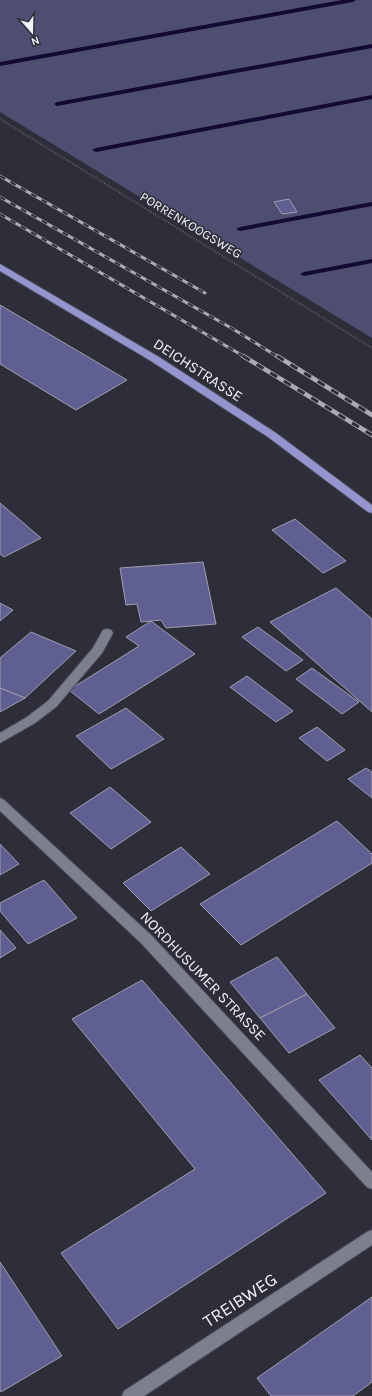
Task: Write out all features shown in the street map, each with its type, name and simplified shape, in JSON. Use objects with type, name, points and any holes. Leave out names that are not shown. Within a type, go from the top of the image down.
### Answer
[{"type":"main road","name":"DEICHSTRASSE","points":[[0,267],[155,359],[272,435],[372,510]]},
{"type":"street","points":[[0,739],[31,720],[52,704],[98,650],[107,633]]},
{"type":"street","name":"NORDHUSUMER STRASSE","points":[[0,803],[146,939],[372,1182]]},
{"type":"street","name":"TREIBWEG","points":[[130,1396],[372,1238]]},
{"type":"path","name":"PORRENKOOGSWEG","points":[[0,119],[372,348]]},
{"type":"shaded area","points":[[0,0],[372,0],[372,338],[0,112]]},
{"type":"building","points":[[289,199],[297,212],[282,214],[274,202]]},
{"type":"building","points":[[0,305],[127,380],[76,410],[0,364]]},
{"type":"building","points":[[0,503],[41,538],[4,557],[0,554]]},
{"type":"building","points":[[295,519],[346,561],[323,573],[272,530]]},
{"type":"building","points":[[203,562],[216,624],[166,628],[161,620],[141,622],[137,604],[126,605],[120,568]]},
{"type":"building","points":[[336,588],[372,619],[372,712],[270,622]]},
{"type":"building","points":[[0,603],[13,610],[0,621]]},
{"type":"building","points":[[151,621],[195,654],[99,714],[69,690],[139,646],[126,637]]},
{"type":"building","points":[[258,627],[303,660],[286,671],[242,637]]},
{"type":"building","points":[[31,632],[76,651],[25,698],[0,688],[0,658]]},
{"type":"building","points":[[312,668],[359,702],[342,714],[296,679]]},
{"type":"building","points":[[247,676],[293,711],[276,722],[230,687]]},
{"type":"building","points":[[0,688],[25,698],[0,712]]},
{"type":"building","points":[[126,708],[164,739],[111,769],[76,736]]},
{"type":"building","points":[[317,727],[345,750],[327,761],[299,738]]},
{"type":"building","points":[[366,768],[372,772],[372,798],[348,779]]},
{"type":"building","points":[[110,787],[151,822],[111,849],[70,813]]},
{"type":"building","points":[[337,821],[372,854],[372,863],[241,945],[200,904]]},
{"type":"building","points":[[0,844],[19,864],[0,875]]},
{"type":"building","points":[[181,847],[210,874],[151,911],[123,883]]},
{"type":"building","points":[[44,880],[77,918],[28,944],[0,911],[0,903]]},
{"type":"building","points":[[0,930],[16,948],[0,958]]},
{"type":"building","points":[[277,957],[307,994],[260,1018],[230,982]]},
{"type":"building","points":[[142,980],[326,1193],[118,1329],[61,1253],[195,1169],[72,1019]]},
{"type":"building","points":[[307,994],[335,1028],[289,1053],[260,1018]]},
{"type":"building","points":[[360,1055],[372,1068],[372,1140],[319,1080]]},
{"type":"building","points":[[0,1262],[62,1356],[1,1392],[0,1390]]},
{"type":"building","points":[[372,1297],[372,1382],[353,1396],[271,1396],[257,1378]]},
{"type":"waterway","points":[[0,64],[353,0]]},
{"type":"waterway","points":[[57,104],[372,46]]},
{"type":"waterway","points":[[96,150],[372,97]]},
{"type":"waterway","points":[[240,229],[372,204]]},
{"type":"waterway","points":[[304,274],[372,261]]},
{"type":"railway","points":[[0,176],[205,293]]},
{"type":"railway","points":[[0,197],[233,329],[278,357]]},
{"type":"railway","points":[[0,214],[245,357]]},
{"type":"railway","points":[[243,356],[372,435]]},
{"type":"railway","points":[[277,356],[372,415]]}]
